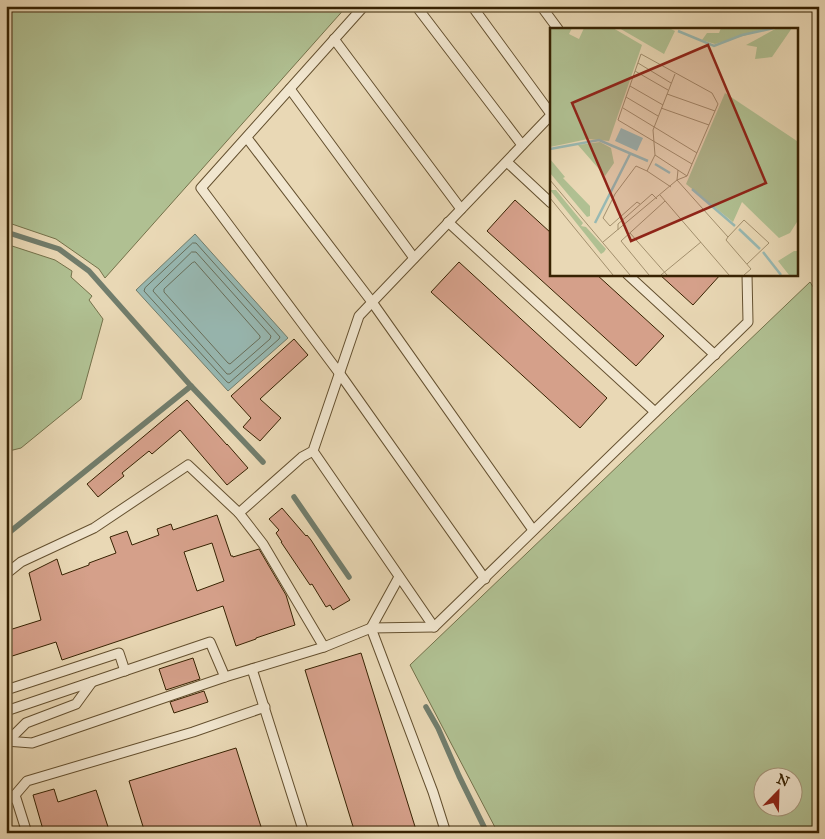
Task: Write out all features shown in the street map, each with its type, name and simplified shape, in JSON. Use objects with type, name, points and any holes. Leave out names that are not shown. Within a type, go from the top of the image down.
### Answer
[{"type":"lane","points":[[364,6],[201,188],[340,374],[485,579]]},
{"type":"lane","points":[[416,6],[522,145]]},
{"type":"lane","points":[[472,6],[550,113]]},
{"type":"lane","points":[[541,6],[557,28]]},
{"type":"lane","points":[[334,39],[461,209]]},
{"type":"lane","points":[[290,89],[414,258]]},
{"type":"lane","points":[[239,513],[302,457],[313,451],[359,316],[550,115]]},
{"type":"lane","points":[[247,138],[372,302],[533,530]]},
{"type":"lane","points":[[506,162],[550,202]]},
{"type":"lane","points":[[448,222],[655,412]]},
{"type":"lane","points":[[628,275],[715,355]]},
{"type":"lane","points":[[7,741],[32,743],[225,677],[324,647],[371,628],[434,627],[748,322],[747,275]]},
{"type":"lane","points":[[313,451],[434,627]]},
{"type":"lane","points":[[6,574],[21,562],[94,528],[188,465],[239,513],[263,544],[324,647]]},
{"type":"lane","points":[[399,577],[371,628],[433,792],[446,833]]},
{"type":"lane","points":[[6,711],[210,642],[225,677]]},
{"type":"lane","points":[[6,690],[118,653],[125,671]]},
{"type":"lane","points":[[252,669],[304,833]]},
{"type":"lane","points":[[7,741],[26,723],[76,704],[92,682]]},
{"type":"lane","points":[[6,802],[27,781],[193,732],[265,707]]},
{"type":"lane","points":[[15,795],[27,833]]},
{"type":"green space","points":[[6,6],[347,6],[105,278],[99,269],[56,239],[6,222]]},
{"type":"green space","points":[[6,244],[55,260],[72,271],[71,277],[92,296],[89,300],[103,319],[81,399],[21,448],[9,451],[6,442]]},
{"type":"green space","points":[[810,282],[819,296],[819,833],[498,833],[410,665]]},
{"type":"water","points":[[195,234],[288,338],[228,391],[136,290]]},
{"type":"building","points":[[515,200],[550,232],[550,275],[597,275],[664,336],[636,366],[487,231]]},
{"type":"building","points":[[459,262],[607,398],[580,428],[431,292]]},
{"type":"building","points":[[660,275],[720,275],[693,305]]},
{"type":"building","points":[[294,339],[308,355],[260,399],[281,418],[260,441],[243,427],[251,418],[231,396]]},
{"type":"building","points":[[187,400],[248,468],[227,485],[180,430],[152,454],[149,451],[122,473],[124,476],[98,497],[87,484]]},
{"type":"building","points":[[282,508],[311,540],[350,600],[333,610],[330,605],[326,607],[312,584],[310,585],[281,542],[276,533],[279,530],[269,519]]},
{"type":"building","points":[[217,515],[231,556],[259,549],[286,595],[295,625],[236,646],[223,606],[62,660],[56,642],[6,658],[6,631],[41,620],[29,573],[57,559],[62,575],[89,565],[89,563],[116,553],[110,537],[127,531],[132,545],[159,535],[157,529],[171,524],[173,530]],"holes":[[[212,543],[224,581],[197,591],[184,552]]]},
{"type":"building","points":[[361,653],[417,833],[355,833],[305,670]]},
{"type":"building","points":[[193,658],[200,679],[166,690],[159,669]]},
{"type":"building","points":[[204,691],[208,702],[174,713],[170,702]]},
{"type":"building","points":[[236,748],[263,833],[145,833],[129,781]]},
{"type":"building","points":[[54,789],[58,802],[96,790],[110,833],[44,833],[33,795]]},
{"type":"waterway","points":[[6,232],[59,249],[89,271],[191,386],[263,462]]},
{"type":"waterway","points":[[6,535],[191,386]]},
{"type":"waterway","points":[[294,497],[349,577]]},
{"type":"waterway","points":[[426,707],[438,728],[487,833]]}]
